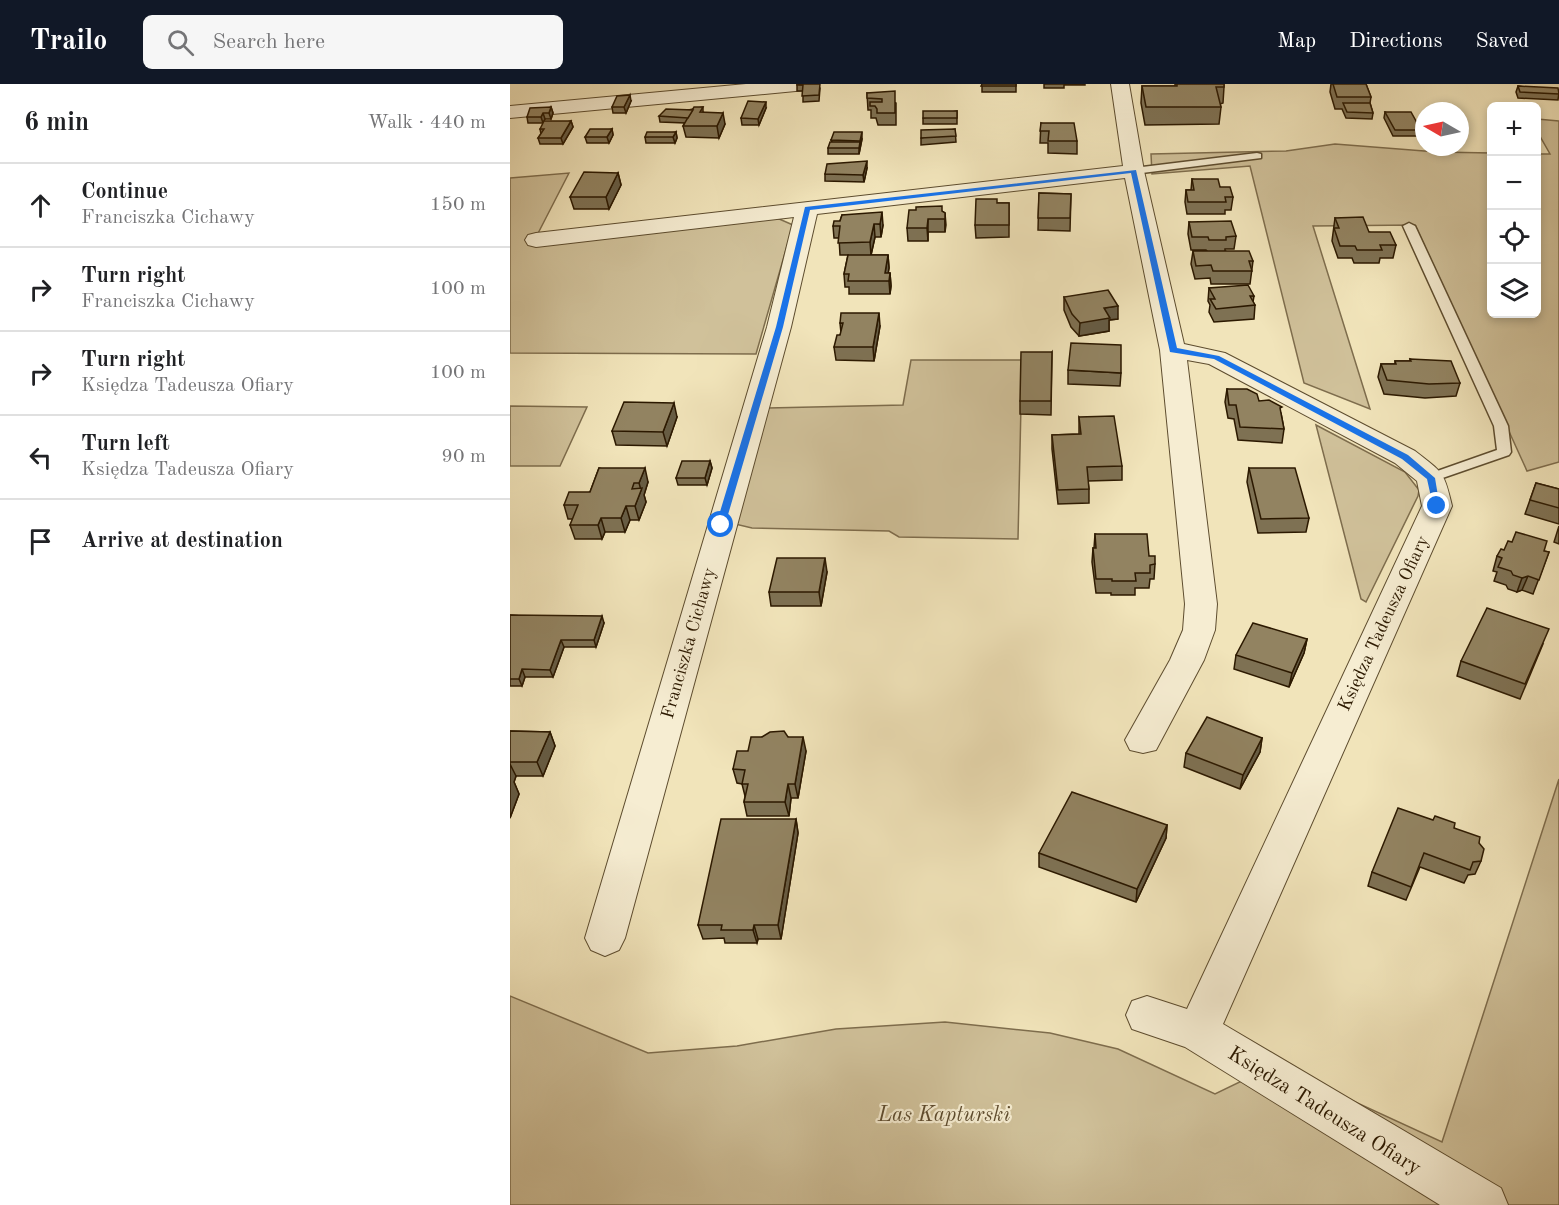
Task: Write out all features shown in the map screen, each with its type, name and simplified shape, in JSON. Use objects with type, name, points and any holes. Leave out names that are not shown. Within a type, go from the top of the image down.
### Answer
[{"type":"street","points":[[510,112],[806,84]]},
{"type":"street","points":[[1120,84],[1134,171],[1173,350],[1201,612],[1199,630],[1188,660],[1143,740]]},
{"type":"street","points":[[536,240],[1134,171]]},
{"type":"street","name":"Franciszka Cichawy","points":[[604,938],[779,327],[807,208]]},
{"type":"street","points":[[1173,350],[1216,357],[1405,457],[1431,478]]},
{"type":"street","name":"Księdza Tadeusza Ofiary","points":[[1198,1032],[1437,506],[1431,478]]},
{"type":"street","name":"Księdza Tadeusza Ofiary","points":[[1147,1015],[1198,1032],[1484,1205]]},
{"type":"lane","points":[[1134,171],[1257,156]]},
{"type":"lane","points":[[1409,226],[1501,426],[1504,452],[1431,478]]},
{"type":"green space","points":[[1541,119],[1559,121],[1559,462],[1527,471],[1415,225],[1313,226],[1370,409],[1304,383],[1250,166],[1152,174],[1151,154],[1286,151],[1335,144],[1415,150],[1415,156],[1469,156],[1469,153],[1487,153],[1487,318],[1541,318],[1541,154],[1550,154],[1541,138]]},
{"type":"green space","points":[[569,173],[532,245],[777,218],[793,225],[756,354],[510,353],[510,178]]},
{"type":"green space","points":[[911,360],[1022,360],[1018,539],[899,537],[889,531],[752,528],[735,524],[768,408],[903,405]]},
{"type":"green space","points":[[510,406],[587,407],[560,466],[510,466]]},
{"type":"green space","points":[[1316,425],[1405,472],[1419,490],[1366,602],[1361,599]]},
{"type":"green space","name":"Las Kapturski","points":[[1559,779],[1559,1205],[510,1205],[510,996],[648,1053],[737,1046],[836,1029],[945,1022],[1050,1033],[1118,1049],[1215,1094],[1275,1065],[1442,1142]]},
{"type":"building","points":[[797,84],[820,84],[819,95],[802,96],[803,85]]},
{"type":"building","points":[[982,84],[1016,84],[1016,86],[981,86]]},
{"type":"building","points":[[1177,84],[1224,84],[1224,87],[1216,87],[1221,107],[1146,107],[1142,86],[1177,86]]},
{"type":"building","points":[[1333,84],[1366,84],[1371,97],[1337,97]]},
{"type":"building","points":[[1518,86],[1558,88],[1559,94],[1520,92]]},
{"type":"building","points":[[895,91],[895,113],[877,113],[875,106],[870,106],[870,102],[882,102],[882,99],[867,98],[867,93]]},
{"type":"building","points":[[630,95],[624,107],[612,107],[617,96]]},
{"type":"building","points":[[748,101],[766,102],[758,119],[741,118]]},
{"type":"building","points":[[1343,103],[1370,103],[1373,113],[1347,112]]},
{"type":"building","points":[[551,107],[549,113],[543,113],[541,117],[527,117],[530,108]]},
{"type":"building","points":[[694,107],[703,107],[700,112],[723,113],[717,126],[683,126]]},
{"type":"building","points":[[666,109],[693,110],[688,118],[659,116]]},
{"type":"building","points":[[923,111],[957,111],[957,118],[923,118]]},
{"type":"building","points":[[1385,112],[1411,112],[1415,119],[1415,130],[1395,130]]},
{"type":"building","points":[[544,121],[571,121],[561,138],[538,138],[544,129],[540,129]]},
{"type":"building","points":[[1041,123],[1074,123],[1077,141],[1048,141],[1049,131],[1040,131]]},
{"type":"building","points":[[590,129],[612,129],[607,137],[585,137]]},
{"type":"building","points":[[955,129],[956,136],[921,138],[921,130]]},
{"type":"building","points":[[647,132],[676,132],[673,137],[645,137]]},
{"type":"building","points":[[834,132],[862,132],[860,141],[831,140]]},
{"type":"building","points":[[830,142],[860,142],[859,148],[828,148]]},
{"type":"building","points":[[867,161],[863,175],[825,174],[827,164]]},
{"type":"building","points":[[584,172],[618,173],[606,197],[570,197]]},
{"type":"building","points":[[1192,179],[1218,179],[1220,187],[1230,187],[1233,197],[1225,197],[1226,202],[1188,202],[1186,190],[1194,190]]},
{"type":"building","points":[[1039,193],[1071,194],[1070,218],[1038,218]]},
{"type":"building","points":[[976,199],[997,199],[997,203],[1009,203],[1009,225],[975,225]]},
{"type":"building","points":[[942,206],[945,219],[928,219],[927,228],[907,228],[909,210],[916,210],[916,207]]},
{"type":"building","points":[[882,212],[880,224],[874,224],[870,242],[838,243],[840,226],[833,226],[834,221],[840,221],[842,215]]},
{"type":"building","points":[[1363,217],[1369,232],[1390,232],[1396,245],[1380,245],[1382,250],[1357,250],[1355,246],[1340,246],[1334,228],[1339,228],[1335,218]]},
{"type":"building","points":[[1231,221],[1236,236],[1226,237],[1226,240],[1192,237],[1189,222]]},
{"type":"building","points":[[1193,251],[1249,251],[1253,261],[1249,261],[1252,271],[1213,271],[1211,265],[1196,266]]},
{"type":"building","points":[[848,255],[888,255],[885,273],[890,273],[889,281],[848,281],[849,274],[844,274]]},
{"type":"building","points":[[1248,285],[1254,296],[1250,296],[1255,305],[1216,309],[1210,299],[1215,299],[1209,288]]},
{"type":"building","points":[[1108,290],[1118,306],[1104,308],[1110,318],[1080,323],[1072,314],[1064,297]]},
{"type":"building","points":[[841,313],[879,313],[873,347],[834,347],[843,323],[840,323]]},
{"type":"building","points":[[1071,343],[1121,345],[1121,373],[1068,370]]},
{"type":"building","points":[[1021,352],[1052,352],[1051,401],[1020,401]]},
{"type":"building","points":[[1410,359],[1451,361],[1460,383],[1429,384],[1387,380],[1381,364],[1396,364],[1395,361],[1411,361]]},
{"type":"building","points":[[1227,389],[1247,389],[1257,394],[1259,401],[1269,400],[1282,407],[1280,408],[1284,429],[1240,427],[1236,405],[1229,405]]},
{"type":"building","points":[[624,402],[674,403],[663,432],[612,431]]},
{"type":"building","points":[[1114,416],[1122,466],[1087,467],[1089,489],[1058,490],[1052,435],[1081,434],[1079,417]]},
{"type":"building","points":[[682,461],[710,461],[705,478],[676,478]]},
{"type":"building","points":[[599,468],[645,468],[639,483],[634,483],[632,489],[642,488],[635,506],[626,506],[621,518],[601,518],[598,525],[570,525],[578,505],[564,505],[569,492],[590,492]]},
{"type":"building","points":[[1249,468],[1295,468],[1309,518],[1261,519]]},
{"type":"building","points":[[1536,483],[1559,489],[1559,508],[1530,500]]},
{"type":"building","points":[[1516,532],[1547,541],[1544,551],[1549,552],[1539,580],[1528,576],[1522,578],[1498,567],[1502,558],[1497,556],[1501,549],[1504,550],[1508,541],[1512,542]]},
{"type":"building","points":[[1095,534],[1147,534],[1149,556],[1155,556],[1155,564],[1150,565],[1150,573],[1135,573],[1136,581],[1096,579],[1093,548],[1096,548]]},
{"type":"building","points":[[777,558],[825,558],[819,592],[769,592]]},
{"type":"building","points":[[1487,608],[1549,629],[1525,684],[1461,661]]},
{"type":"building","points":[[510,615],[602,616],[594,640],[561,640],[550,670],[522,669],[519,679],[510,679]]},
{"type":"building","points":[[1253,623],[1307,639],[1292,673],[1236,655]]},
{"type":"building","points":[[1207,717],[1262,738],[1243,775],[1186,753]]},
{"type":"building","points":[[510,731],[550,732],[537,762],[510,762]]},
{"type":"building","points":[[784,731],[788,737],[803,737],[795,784],[788,784],[785,802],[744,802],[748,784],[742,784],[745,770],[733,769],[737,751],[748,751],[751,737],[762,737],[770,732]]},
{"type":"building","points":[[1072,792],[1167,825],[1137,889],[1039,853]]},
{"type":"building","points":[[1398,808],[1433,820],[1435,816],[1455,823],[1454,828],[1480,837],[1479,843],[1484,849],[1481,861],[1473,862],[1470,870],[1424,853],[1411,887],[1372,872]]},
{"type":"building","points":[[721,819],[796,819],[778,925],[754,925],[753,930],[721,930],[722,925],[698,925]]},
{"type":"route","points":[[721,525],[779,327],[807,208],[1134,171],[1173,350],[1216,357],[1405,457],[1431,478],[1437,506]]}]
